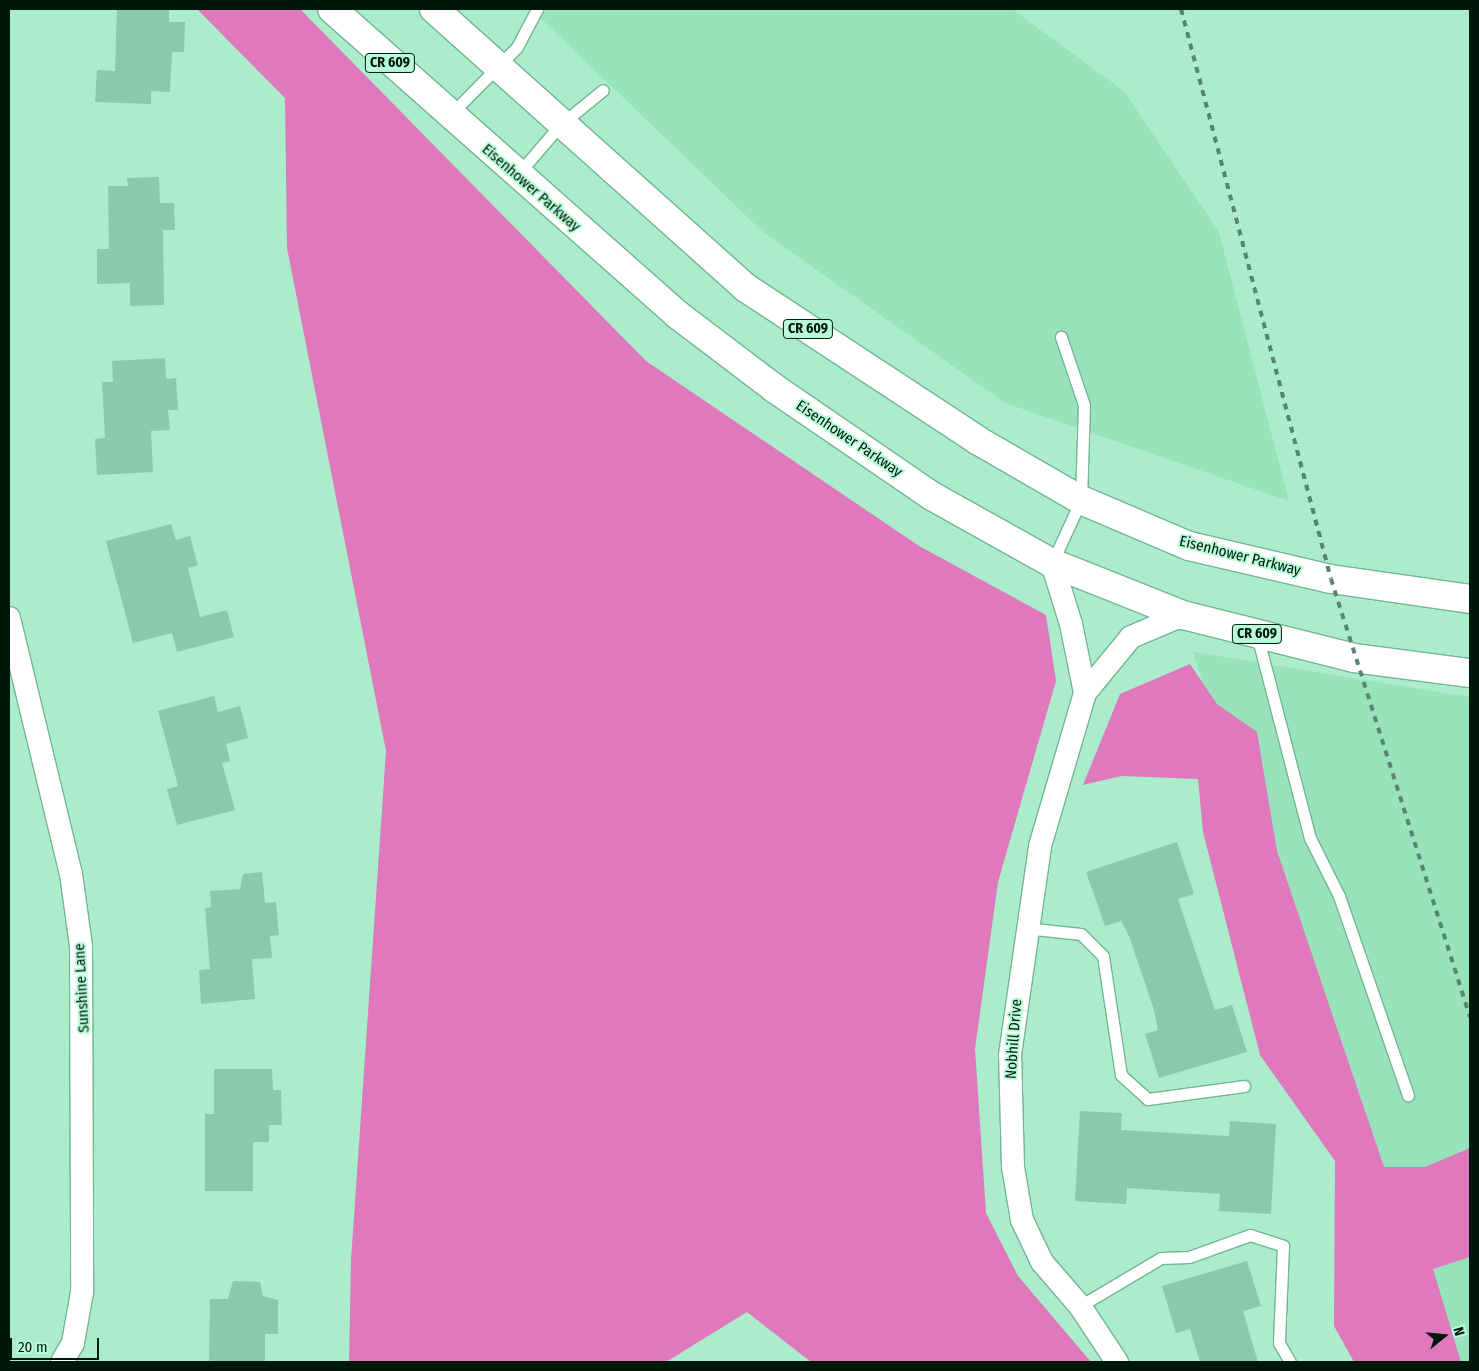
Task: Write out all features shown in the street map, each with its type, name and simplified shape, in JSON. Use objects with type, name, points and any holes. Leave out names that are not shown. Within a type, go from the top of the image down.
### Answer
[{"type":"main road","name":"Eisenhower Parkway","points":[[332,9],[448,116],[678,315],[774,388],[932,496],[1052,563],[1183,615],[1354,658],[1470,673]]},
{"type":"main road","name":"Eisenhower Parkway","points":[[434,9],[497,70],[746,288],[978,440],[1081,500],[1189,546],[1331,579],[1470,599]]},
{"type":"street","points":[[1052,563],[1071,624],[1084,693]]},
{"type":"street","points":[[1084,693],[1131,637],[1183,615]]},
{"type":"street","name":"Sunshine Lane","points":[[9,618],[71,874],[81,946],[82,1292],[73,1343],[62,1362]]},
{"type":"street","name":"Nobhill Drive","points":[[1084,693],[1040,846],[1025,928],[1010,1055],[1013,1167],[1022,1220],[1042,1262],[1080,1306],[1117,1362]]},
{"type":"lane","points":[[448,116],[497,70],[531,26],[537,9]]},
{"type":"lane","points":[[517,175],[560,125],[603,90]]},
{"type":"lane","points":[[1052,563],[1081,500],[1084,406],[1061,337]]},
{"type":"lane","points":[[1256,634],[1310,838],[1339,896],[1408,1095]]},
{"type":"lane","points":[[1025,928],[1081,934],[1104,956],[1120,1076],[1148,1099],[1244,1086]]},
{"type":"lane","points":[[1080,1306],[1161,1258],[1189,1257],[1250,1235],[1283,1246],[1279,1344],[1290,1362]]},
{"type":"shaded area","points":[[197,9],[300,9],[646,361],[919,546],[1046,615],[1056,681],[998,882],[975,1049],[986,1213],[1018,1276],[1091,1362],[811,1362],[747,1312],[666,1362],[349,1362],[351,1260],[386,751],[287,248],[285,98]]},
{"type":"shaded area","points":[[531,9],[1012,9],[1124,91],[1219,232],[1289,501],[1005,403],[763,232]]},
{"type":"shaded area","points":[[1193,652],[1470,697],[1470,1362],[1418,1362]]},
{"type":"shaded area","points":[[1190,664],[1217,704],[1257,732],[1277,851],[1384,1167],[1425,1167],[1470,1148],[1470,1257],[1433,1269],[1461,1362],[1354,1362],[1334,1326],[1335,1161],[1260,1055],[1203,832],[1198,779],[1121,776],[1083,785],[1120,694]]},
{"type":"building","points":[[117,9],[169,9],[169,22],[185,22],[184,52],[172,52],[170,92],[151,91],[151,104],[95,102],[97,70],[115,71]]},
{"type":"building","points":[[159,177],[160,203],[174,203],[175,230],[163,230],[164,305],[130,306],[130,283],[97,284],[97,249],[109,249],[108,186],[128,186],[127,178]]},
{"type":"building","points":[[165,358],[166,379],[176,378],[178,410],[168,410],[170,430],[151,431],[153,472],[97,475],[95,439],[105,438],[102,382],[113,382],[112,361]]},
{"type":"building","points":[[171,524],[176,540],[190,536],[198,565],[188,568],[200,617],[227,610],[234,637],[177,652],[172,633],[133,643],[106,541]]},
{"type":"building","points":[[214,696],[218,712],[240,706],[248,738],[226,744],[230,761],[222,763],[235,810],[177,825],[167,789],[178,786],[158,711]]},
{"type":"building","points":[[1177,842],[1194,894],[1178,899],[1215,1010],[1232,1005],[1247,1052],[1159,1078],[1145,1034],[1158,1030],[1154,1010],[1129,936],[1121,921],[1105,926],[1086,872]]},
{"type":"building","points":[[262,872],[265,903],[276,902],[279,935],[270,936],[272,958],[252,959],[255,999],[201,1004],[199,970],[210,969],[205,908],[211,907],[210,891],[240,889],[243,874]]},
{"type":"building","points":[[214,1069],[272,1069],[273,1090],[281,1090],[282,1125],[269,1125],[269,1142],[253,1142],[253,1191],[205,1191],[205,1114],[214,1114]]},
{"type":"building","points":[[1080,1111],[1122,1113],[1121,1130],[1229,1136],[1230,1121],[1276,1124],[1271,1214],[1219,1211],[1220,1194],[1127,1188],[1126,1204],[1075,1201]]},
{"type":"building","points":[[1247,1261],[1261,1306],[1243,1311],[1258,1362],[1200,1362],[1190,1329],[1176,1333],[1162,1286]]},
{"type":"building","points":[[233,1281],[260,1282],[263,1296],[278,1300],[278,1334],[265,1334],[265,1362],[209,1362],[210,1299],[228,1299]]},
{"type":"railway","points":[[1181,9],[1331,579],[1470,1017]]}]
